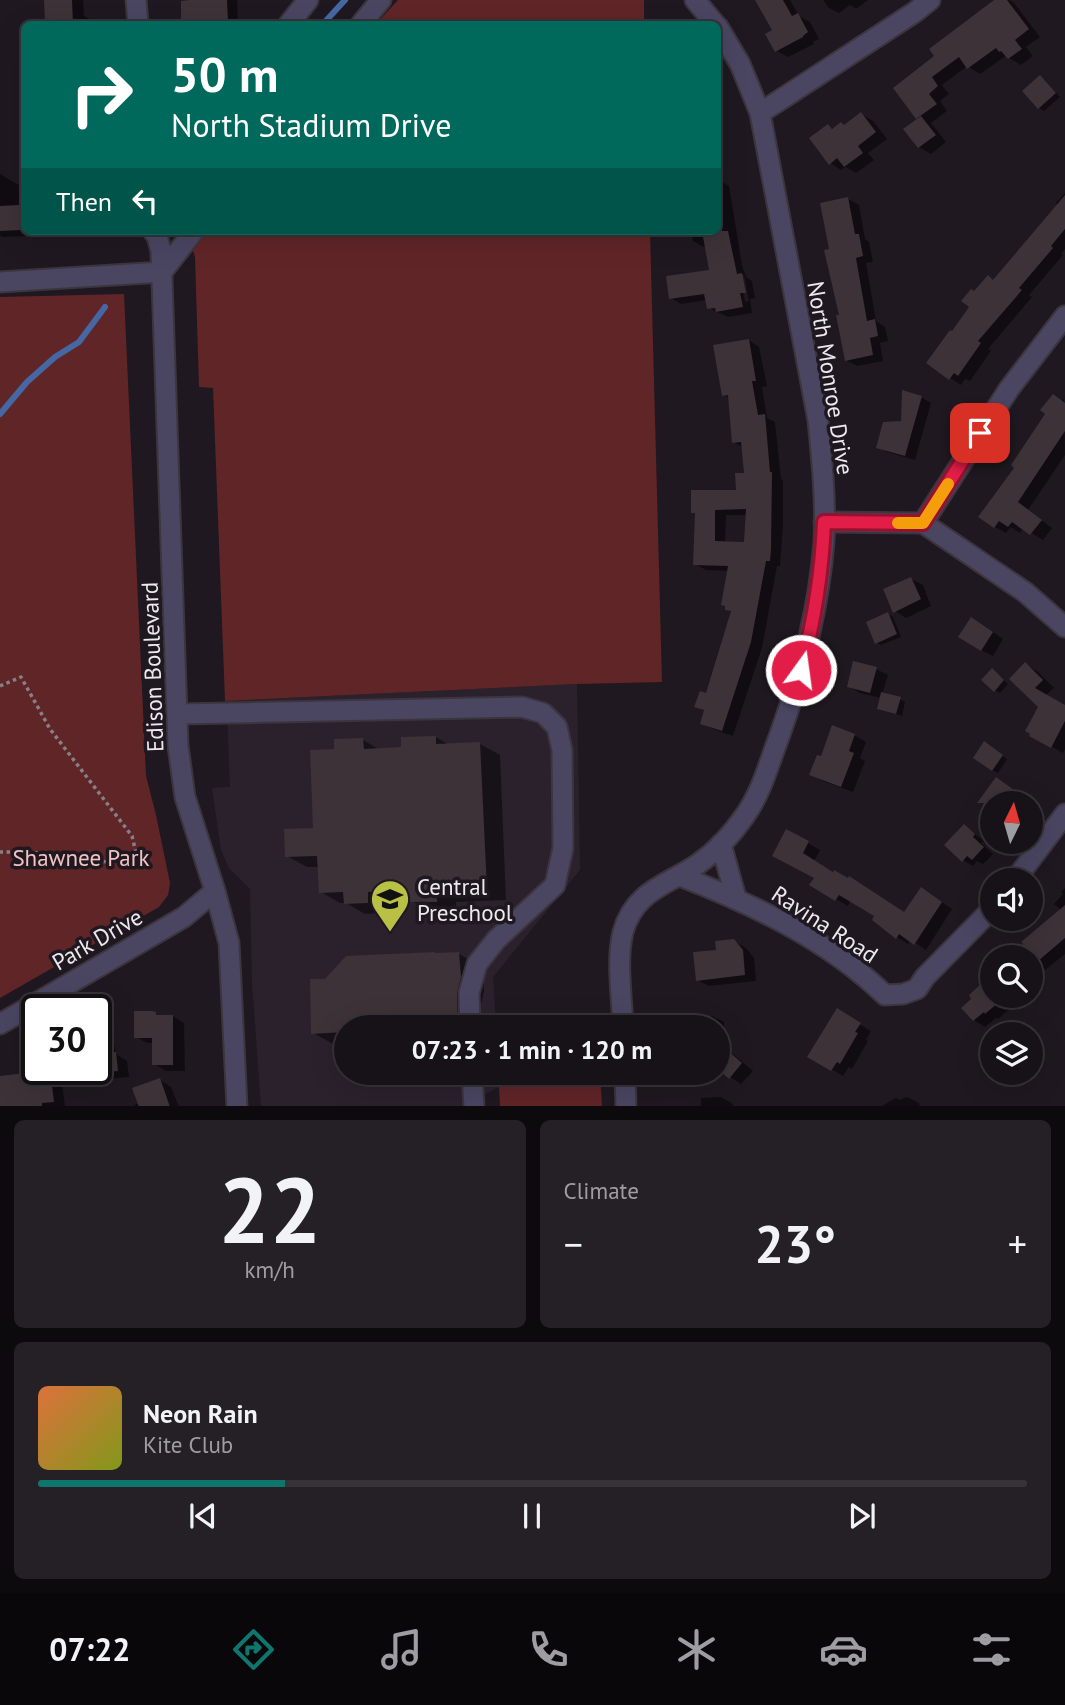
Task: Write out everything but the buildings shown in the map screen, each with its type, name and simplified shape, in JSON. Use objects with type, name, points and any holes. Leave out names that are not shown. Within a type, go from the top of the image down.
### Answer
[{"type":"street","points":[[136,0],[138,21]]},
{"type":"street","points":[[292,21],[309,0]]},
{"type":"street","points":[[364,21],[381,0]]},
{"type":"street","name":"North Monroe Drive","points":[[695,0],[712,21]]},
{"type":"street","points":[[760,113],[930,0]]},
{"type":"street","name":"North Monroe Drive","points":[[622,1015],[620,967],[623,932],[631,912],[644,896],[656,887],[680,876],[705,859],[747,812],[759,790],[797,687],[820,580],[824,522],[818,420],[760,113],[740,64],[721,34]]},
{"type":"street","name":"Edison Boulevard","points":[[155,235],[160,245],[162,272],[178,746],[185,797],[229,943],[237,1106]]},
{"type":"street","points":[[0,282],[162,272],[191,235]]},
{"type":"street","points":[[923,523],[1009,389],[1065,316]]},
{"type":"street","points":[[824,522],[923,523],[1025,592],[1065,627]]},
{"type":"street","points":[[178,714],[522,707],[542,713],[557,727],[562,750],[563,848],[555,885],[496,940],[477,964],[469,993],[470,1015]]},
{"type":"street","points":[[1024,868],[1065,814]]},
{"type":"street","name":"Ravina Road","points":[[721,844],[736,898]]},
{"type":"street","name":"Ravina Road","points":[[680,876],[736,898],[787,924],[835,954],[885,995],[903,994],[917,989],[925,977],[980,921]]},
{"type":"street","name":"Park Drive","points":[[0,1024],[184,917],[215,891]]},
{"type":"street","points":[[473,1085],[474,1106]]},
{"type":"street","points":[[625,1085],[626,1106]]},
{"type":"path","points":[[0,686],[21,677],[50,729],[132,836],[137,857],[132,865],[30,852],[0,852]]},
{"type":"shaded area","name":"Central Preschool","points":[[577,684],[580,870],[493,977],[495,1015],[334,1015],[334,1085],[499,1087],[463,1106],[261,1106],[252,983],[250,889],[229,868],[221,850],[212,788],[230,787],[225,701]]},
{"type":"green space","points":[[398,0],[644,0],[644,21],[379,21]]},
{"type":"green space","points":[[192,235],[650,235],[662,682],[225,701],[213,388],[199,387],[195,257],[189,238]]},
{"type":"green space","name":"Shawnee Park","points":[[124,294],[146,776],[170,883],[168,895],[159,907],[0,998],[0,297]]},
{"type":"green space","points":[[601,1085],[602,1106],[500,1106],[499,1087]]},
{"type":"waterway","points":[[326,21],[345,0]]},
{"type":"waterway","points":[[0,414],[27,382],[55,357],[79,342],[105,307]]},
{"type":"slow traffic","points":[[898,523],[923,523],[948,484]]},
{"type":"place","name":"Central Preschool","points":[[390,933]]},
{"type":"route","points":[[801,670],[820,580],[824,522],[923,523],[980,433]]}]
